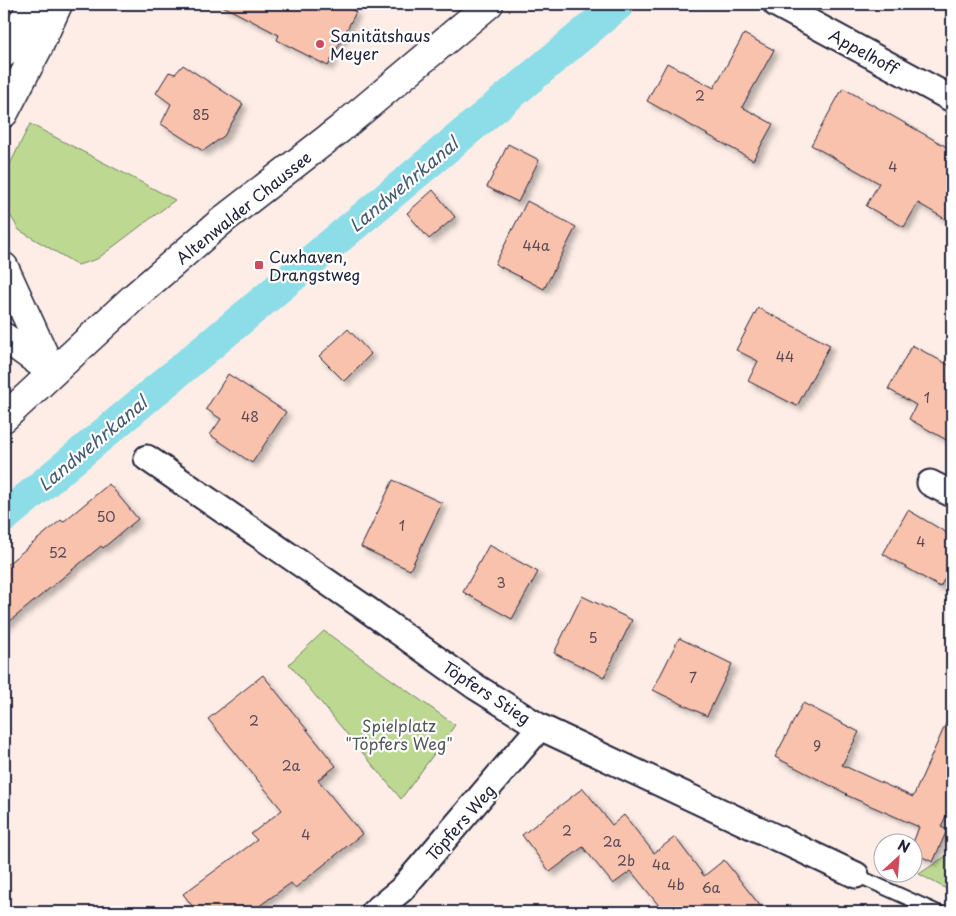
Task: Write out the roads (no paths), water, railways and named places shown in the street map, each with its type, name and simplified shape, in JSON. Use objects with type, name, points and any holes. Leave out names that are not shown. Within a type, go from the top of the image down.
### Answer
[{"type":"main road","points":[[4,52],[32,4]]},
{"type":"main road","points":[[4,113],[58,4]]},
{"type":"main road","name":"Altenwalder Chaussee","points":[[4,418],[133,298],[224,219],[340,129],[489,4]]},
{"type":"main road","points":[[4,267],[52,372]]},
{"type":"main road","points":[[4,336],[52,372]]},
{"type":"street","name":"Appelhoff","points":[[776,4],[952,99]]},
{"type":"street","name":"Töpfers Stieg","points":[[147,458],[476,687],[540,726],[856,875]]},
{"type":"street","points":[[930,482],[952,494]]},
{"type":"street","name":"Töpfers Weg","points":[[374,912],[401,890],[540,726]]},
{"type":"lane","points":[[856,875],[938,912]]},
{"type":"waterway","name":"Landwehrkanal","points":[[4,517],[619,4]]},
{"type":"place","name":"Sanitätshaus Meyer","points":[[320,44]]},
{"type":"place","name":"Cuxhaven, Drangstweg","points":[[259,265]]},
{"type":"park label","name":"Spielplatz \"Töpfers Weg\"","points":[[399,734]]}]
